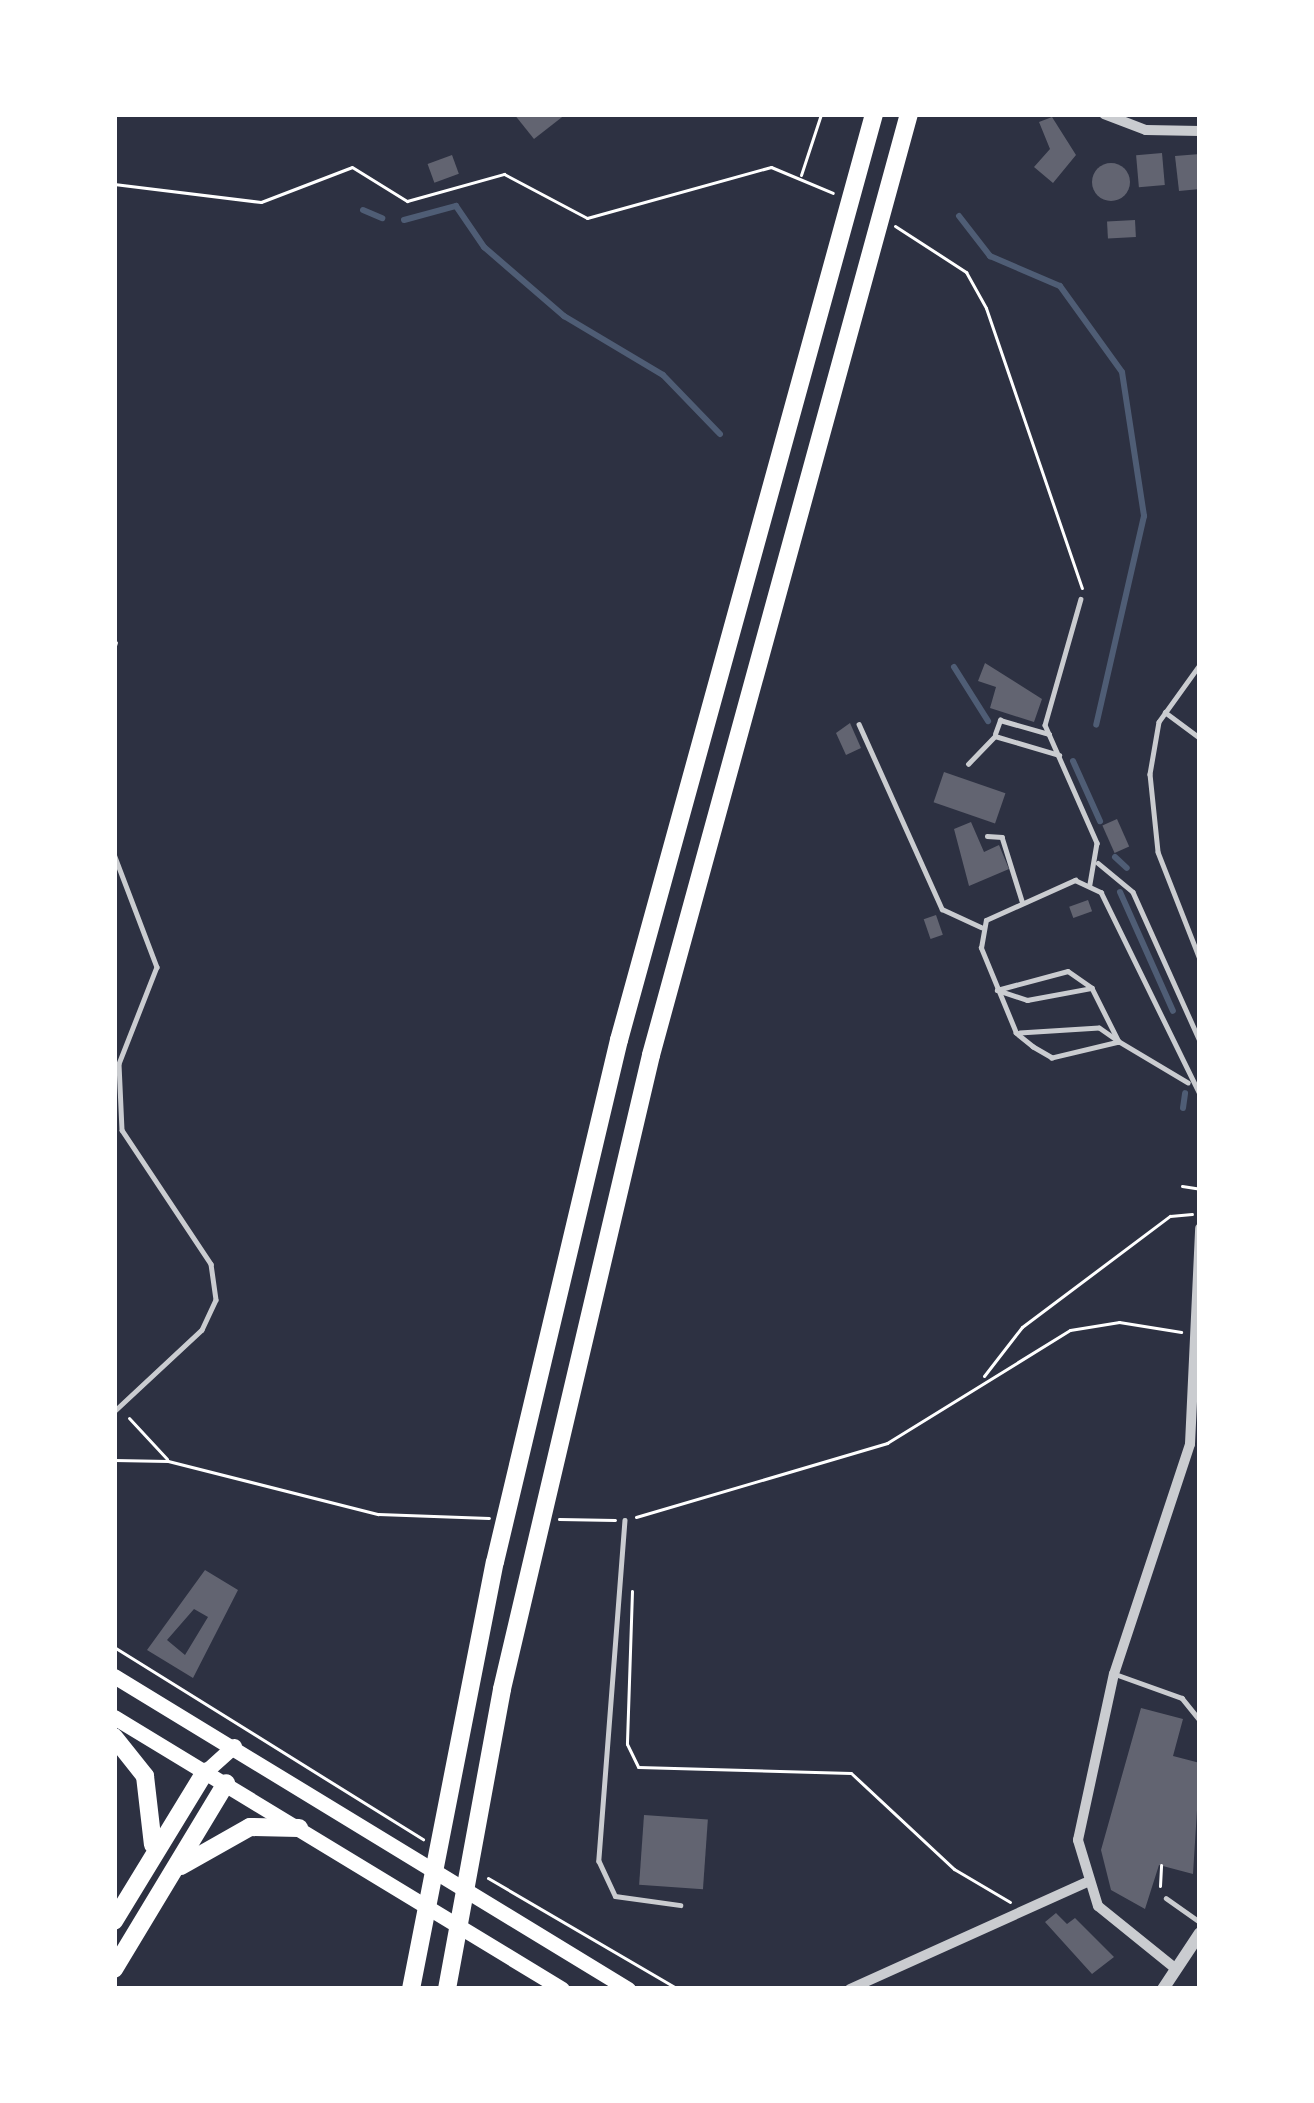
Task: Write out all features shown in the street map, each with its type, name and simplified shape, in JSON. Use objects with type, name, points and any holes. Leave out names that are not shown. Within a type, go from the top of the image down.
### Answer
[{"type":"highway","points":[[412,1978],[520,1449],[874,114]]},
{"type":"highway","points":[[447,1984],[554,1456],[651,1055],[910,114]]},
{"type":"highway","points":[[114,1737],[153,1799],[147,1864]]},
{"type":"highway","points":[[114,1921],[205,1772]]},
{"type":"highway","points":[[114,1969],[226,1784]]},
{"type":"highway","points":[[172,1873],[250,1827],[299,1828]]},
{"type":"main road","points":[[114,1676],[628,1989]]},
{"type":"main road","points":[[114,1717],[562,1989]]},
{"type":"main road","points":[[205,1772],[234,1746]]},
{"type":"main road","points":[[226,1784],[234,1746]]},
{"type":"street","points":[[1104,114],[1146,130],[1200,131]]},
{"type":"street","points":[[1176,1969],[1120,1929],[1085,1882],[1078,1840],[1114,1674],[1190,1444],[1200,1228]]},
{"type":"street","points":[[850,1989],[1085,1882]]},
{"type":"street","points":[[1163,1989],[1194,1952],[1200,1933]]},
{"type":"lane","points":[[1081,599],[1049,734],[1098,863],[1133,892],[1200,1041]]},
{"type":"lane","points":[[1200,664],[1165,712],[1150,753],[1153,825],[1200,959]]},
{"type":"lane","points":[[1165,712],[1200,738]]},
{"type":"lane","points":[[968,764],[995,736],[1000,720],[1049,734]]},
{"type":"lane","points":[[859,724],[942,909],[981,927]]},
{"type":"lane","points":[[995,736],[1059,755]]},
{"type":"lane","points":[[987,836],[1003,837],[1022,901]]},
{"type":"lane","points":[[114,854],[157,967],[119,1064],[122,1130],[211,1264],[216,1300],[202,1330],[116,1410]]},
{"type":"lane","points":[[1090,884],[1098,863]]},
{"type":"lane","points":[[981,927],[1022,901],[1090,884]]},
{"type":"lane","points":[[1090,884],[1110,902],[1188,1082]]},
{"type":"lane","points":[[981,927],[998,990],[1016,1033],[1052,1058],[1119,1042]]},
{"type":"lane","points":[[998,990],[1068,970],[1092,988],[1119,1042]]},
{"type":"lane","points":[[998,990],[1027,1000],[1092,988]]},
{"type":"lane","points":[[1016,1033],[1099,1028],[1200,1094]]},
{"type":"lane","points":[[625,1520],[605,1775],[604,1881],[633,1904],[680,1905]]},
{"type":"lane","points":[[1114,1674],[1182,1698],[1200,1720]]},
{"type":"lane","points":[[1166,1898],[1200,1922]]},
{"type":"path","points":[[114,184],[261,202],[352,167],[406,201],[504,174],[560,211],[610,216],[772,167],[801,177],[821,114]]},
{"type":"path","points":[[928,243],[966,272],[986,308],[1081,599]]},
{"type":"path","points":[[114,649],[116,642]]},
{"type":"path","points":[[1184,1181],[1200,1189]]},
{"type":"path","points":[[983,1378],[1022,1327],[1170,1216],[1200,1217]]},
{"type":"path","points":[[548,1519],[625,1520],[886,1443],[983,1378],[1083,1327],[1195,1333]]},
{"type":"path","points":[[116,1410],[168,1461]]},
{"type":"path","points":[[114,1460],[168,1461],[378,1514],[503,1518]]},
{"type":"path","points":[[620,1571],[634,1594],[627,1744],[638,1767],[851,1773],[954,1869],[1022,1910]]},
{"type":"path","points":[[114,1647],[439,1848]]},
{"type":"path","points":[[1156,1880],[1161,1865]]},
{"type":"path","points":[[478,1871],[678,1989]]},
{"type":"building","points":[[514,114],[566,114],[534,139]]},
{"type":"building","points":[[1052,117],[1076,155],[1053,183],[1034,167],[1050,149],[1039,122]]},
{"type":"building","points":[[1162,153],[1165,185],[1139,187],[1136,155]]},
{"type":"building","points":[[1200,154],[1200,189],[1179,191],[1175,156]]},
{"type":"building","points":[[452,155],[459,174],[434,183],[428,164]]},
{"type":"building","points":[[1111,163],[1125,168],[1130,182],[1125,196],[1111,201],[1097,196],[1092,182],[1097,168]]},
{"type":"building","points":[[1135,220],[1136,237],[1108,238],[1107,221]]},
{"type":"building","points":[[985,663],[1042,699],[1034,722],[990,708],[996,687],[978,681]]},
{"type":"building","points":[[850,723],[861,748],[846,755],[836,733]]},
{"type":"building","points":[[944,772],[1005,793],[995,823],[934,802]]},
{"type":"building","points":[[1117,819],[1129,846],[1115,853],[1102,826]]},
{"type":"building","points":[[971,822],[984,852],[999,845],[1009,869],[969,886],[954,829]]},
{"type":"building","points":[[1088,900],[1092,911],[1073,918],[1069,907]]},
{"type":"building","points":[[936,915],[943,935],[931,939],[924,919]]},
{"type":"building","points":[[205,1570],[238,1590],[193,1678],[147,1650]],"holes":[[[194,1609],[208,1617],[185,1655],[167,1640]]]},
{"type":"building","points":[[1141,1708],[1183,1719],[1173,1756],[1200,1763],[1193,1874],[1159,1865],[1145,1909],[1111,1890],[1101,1850]]},
{"type":"building","points":[[644,1815],[708,1819],[703,1889],[639,1885]]},
{"type":"building","points":[[1056,1913],[1067,1924],[1075,1918],[1114,1957],[1092,1974],[1045,1922]]},
{"type":"waterway","points":[[404,220],[456,206],[484,247],[564,316],[663,375],[720,434]]},
{"type":"waterway","points":[[363,210],[382,218]]},
{"type":"waterway","points":[[959,216],[990,256],[1060,286],[1122,372],[1144,516],[1096,725]]},
{"type":"waterway","points":[[954,667],[988,721]]},
{"type":"waterway","points":[[1073,761],[1100,821]]},
{"type":"waterway","points":[[1115,857],[1127,868]]},
{"type":"waterway","points":[[1120,892],[1173,1011]]},
{"type":"waterway","points":[[1183,1108],[1185,1093]]}]
